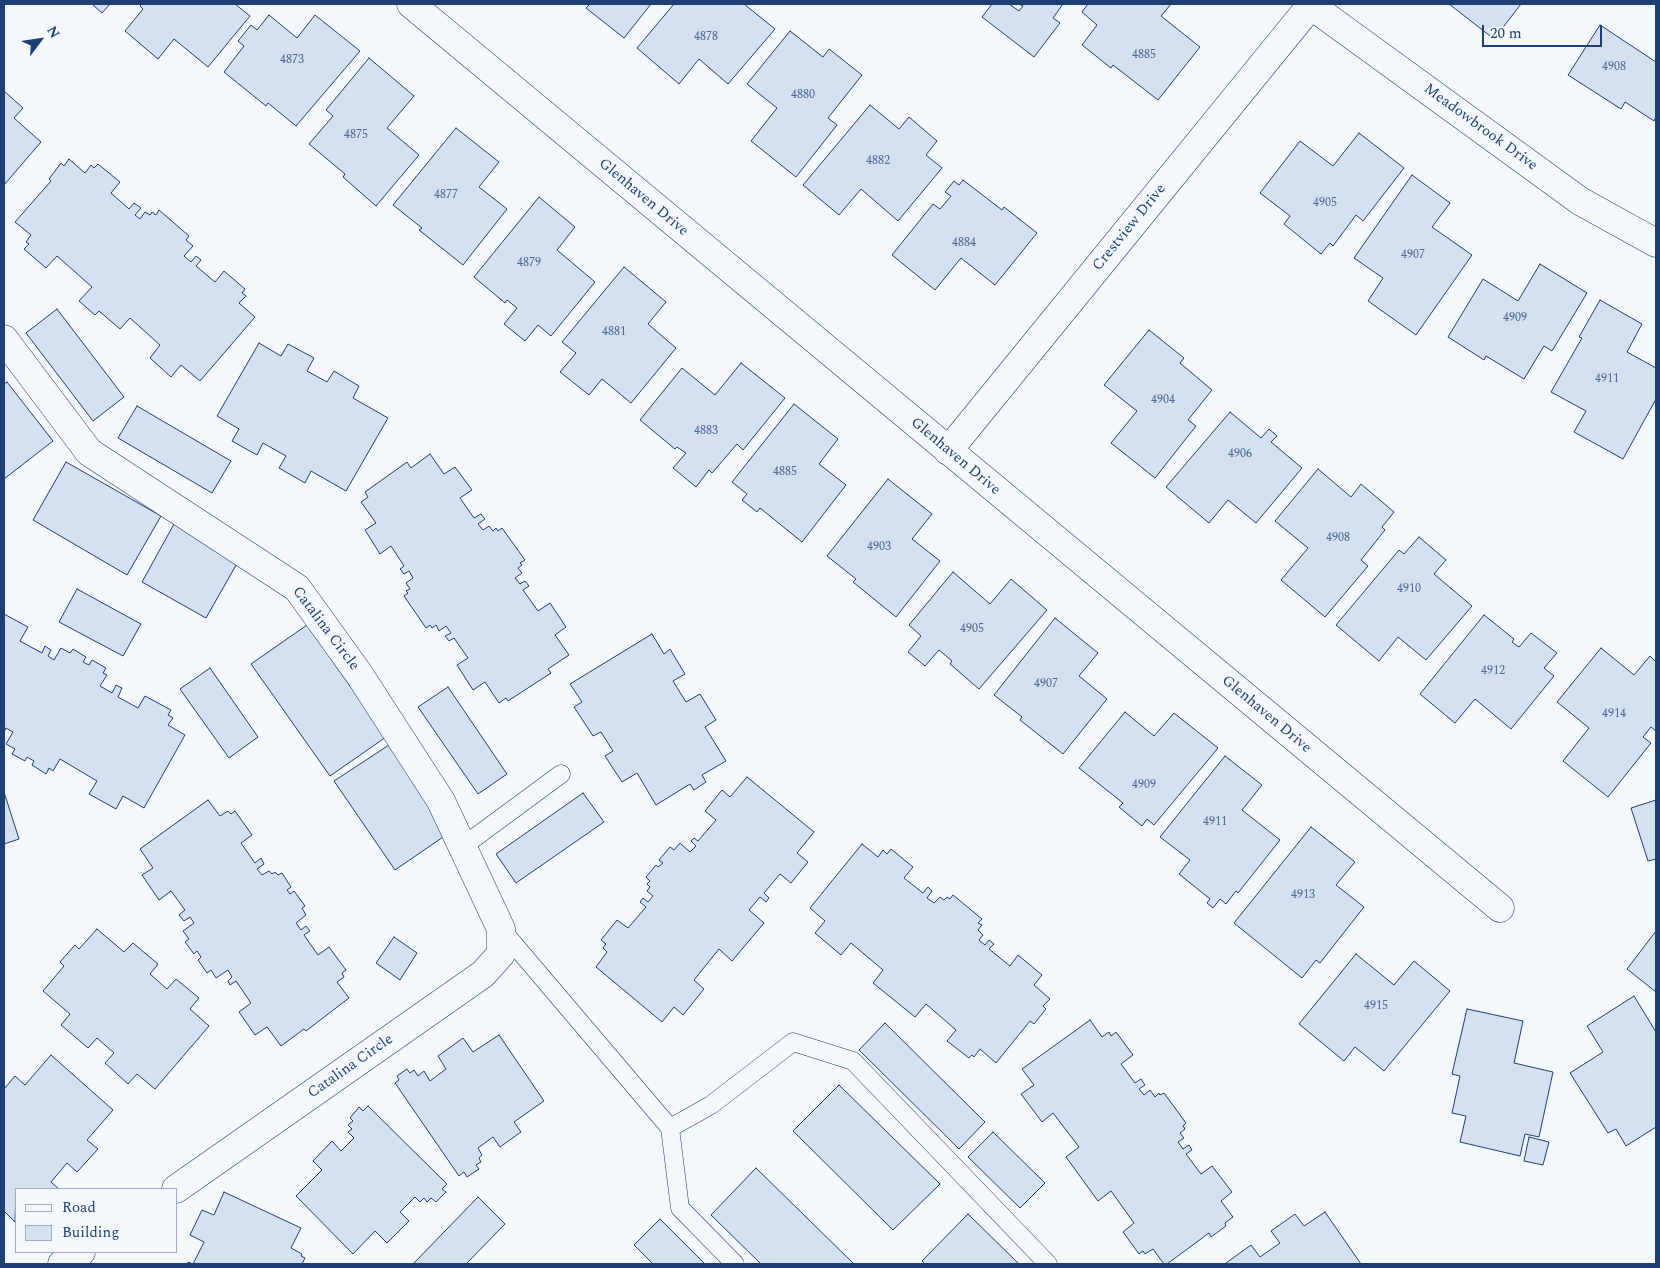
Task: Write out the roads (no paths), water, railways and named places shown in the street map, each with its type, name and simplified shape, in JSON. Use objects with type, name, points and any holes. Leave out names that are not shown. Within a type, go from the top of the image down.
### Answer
[{"type":"street","name":"Glenhaven Drive","points":[[411,4],[1500,908]]},
{"type":"street","name":"Crestview Drive","points":[[948,451],[1311,4]]},
{"type":"street","name":"Meadowbrook Drive","points":[[1311,4],[1580,201],[1656,243]]},
{"type":"street","name":"Catalina Circle","points":[[4,339],[89,452],[297,588],[359,674],[441,801],[500,929],[501,954],[483,974],[177,1188]]},
{"type":"street","points":[[62,1264],[79,1253]]},
{"type":"lane","points":[[462,847],[561,774]]},
{"type":"lane","name":"Catalina Circle","points":[[500,929],[670,1128]]},
{"type":"lane","points":[[734,1264],[680,1208],[670,1128],[711,1105],[793,1042],[854,1061],[1048,1264]]}]
